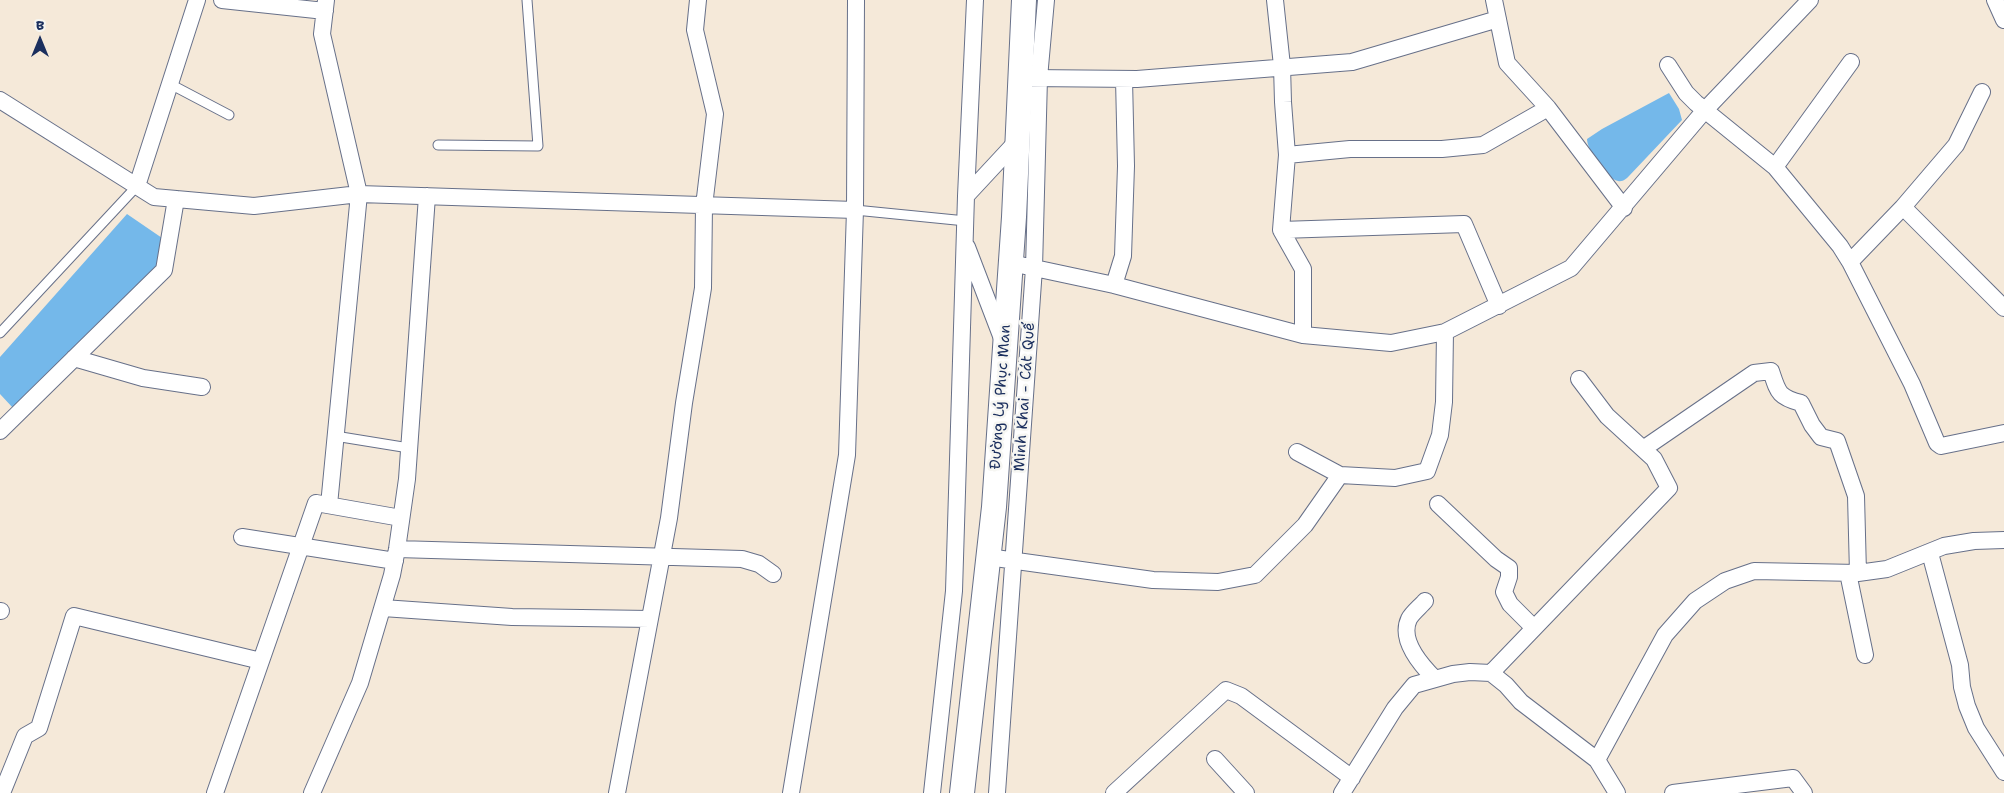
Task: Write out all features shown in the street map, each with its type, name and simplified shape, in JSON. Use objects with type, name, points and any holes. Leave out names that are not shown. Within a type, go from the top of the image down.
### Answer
[{"type":"main road","name":"Đường Lý Phục Man","points":[[962,793],[994,507],[1005,347],[1022,266],[1018,140],[1030,78],[1024,0]]},
{"type":"street","points":[[137,186],[197,0]]},
{"type":"street","points":[[222,0],[325,6],[322,34],[359,194],[329,506]]},
{"type":"street","points":[[617,793],[662,556],[703,288],[704,206],[716,114],[695,30],[698,0]]},
{"type":"street","points":[[791,793],[848,455],[855,210],[856,0]]},
{"type":"street","points":[[932,793],[954,591],[966,196],[975,0]]},
{"type":"street","name":"Minh Khai - Cát Quế","points":[[997,793],[1014,560],[1022,266],[1030,78],[1046,0]]},
{"type":"street","points":[[1275,0],[1282,66],[1287,155],[1281,230],[1303,270],[1303,335]]},
{"type":"street","points":[[1494,0],[1508,63],[1548,108],[1624,208]]},
{"type":"street","points":[[1022,266],[1114,285],[1303,335],[1391,343],[1445,332],[1571,268],[1624,208],[1705,110],[1809,0]]},
{"type":"street","points":[[1995,0],[2004,20]]},
{"type":"street","points":[[1030,78],[1124,78],[1352,62],[1498,19]]},
{"type":"street","points":[[1775,167],[1851,62]]},
{"type":"street","points":[[1668,65],[1686,93],[1775,167],[1840,246],[1912,384],[1937,443],[1941,446],[2004,433]]},
{"type":"street","points":[[1114,285],[1123,256],[1126,166],[1124,78]]},
{"type":"street","points":[[1850,262],[1903,207],[1956,145],[1982,92]]},
{"type":"street","points":[[0,100],[154,197],[254,206],[359,194],[855,210]]},
{"type":"street","points":[[1287,155],[1350,149],[1442,149],[1483,145],[1548,108]]},
{"type":"street","points":[[966,196],[1018,140]]},
{"type":"street","points":[[312,793],[360,683],[396,555],[409,448],[427,196]]},
{"type":"street","points":[[0,431],[164,270],[176,199]]},
{"type":"street","points":[[1903,207],[2004,308]]},
{"type":"street","points":[[1281,230],[1464,224],[1499,306]]},
{"type":"street","points":[[965,240],[1005,347]]},
{"type":"street","points":[[1297,452],[1340,475],[1394,478],[1427,471],[1440,435],[1444,402],[1445,332]]},
{"type":"street","points":[[74,358],[143,378],[202,387]]},
{"type":"street","points":[[1643,449],[1754,373],[1771,371],[1778,392],[1786,399],[1801,403],[1812,425],[1821,437],[1837,442],[1856,496],[1853,572],[1865,655]]},
{"type":"street","points":[[1491,673],[1669,488],[1654,459],[1607,416],[1579,379]]},
{"type":"street","points":[[988,557],[1154,580],[1218,582],[1255,575],[1305,525],[1340,475]]},
{"type":"street","points":[[214,793],[316,503],[401,518]]},
{"type":"street","points":[[1438,504],[1508,568],[1509,577],[1504,592],[1510,604],[1534,628]]},
{"type":"street","points":[[242,537],[396,555],[662,556],[742,559],[759,564],[773,574]]},
{"type":"street","points":[[1597,760],[1665,635],[1695,602],[1725,581],[1754,571],[1853,572],[1887,569],[1944,546],[1974,541],[2004,540]]},
{"type":"street","points":[[1930,553],[1960,665],[1966,706],[1976,728],[2004,772]]},
{"type":"street","points":[[1425,601],[1409,620],[1408,637],[1417,660],[1435,679]]},
{"type":"street","points":[[382,608],[512,616],[650,619]]},
{"type":"street","points":[[2,793],[25,736],[39,728],[74,616],[261,661]]},
{"type":"street","points":[[1342,793],[1395,708],[1414,686],[1453,674],[1470,672],[1491,673],[1506,685],[1521,702],[1597,760],[1618,793]]},
{"type":"street","points":[[1114,793],[1226,690],[1241,696],[1352,778]]},
{"type":"street","points":[[1215,759],[1246,793]]},
{"type":"street","points":[[1674,793],[1793,778],[1804,793]]},
{"type":"lane","points":[[438,145],[538,146],[527,0]]},
{"type":"lane","points":[[170,84],[229,115]]},
{"type":"lane","points":[[0,333],[137,186]]},
{"type":"lane","points":[[855,210],[966,221]]},
{"type":"lane","points":[[335,436],[409,448]]},
{"type":"water","points":[[1669,93],[1679,109],[1682,120],[1627,178],[1623,181],[1613,179],[1598,163],[1590,150],[1587,139]]},
{"type":"water","points":[[127,214],[165,240],[156,269],[13,408],[0,394],[0,357]]}]
